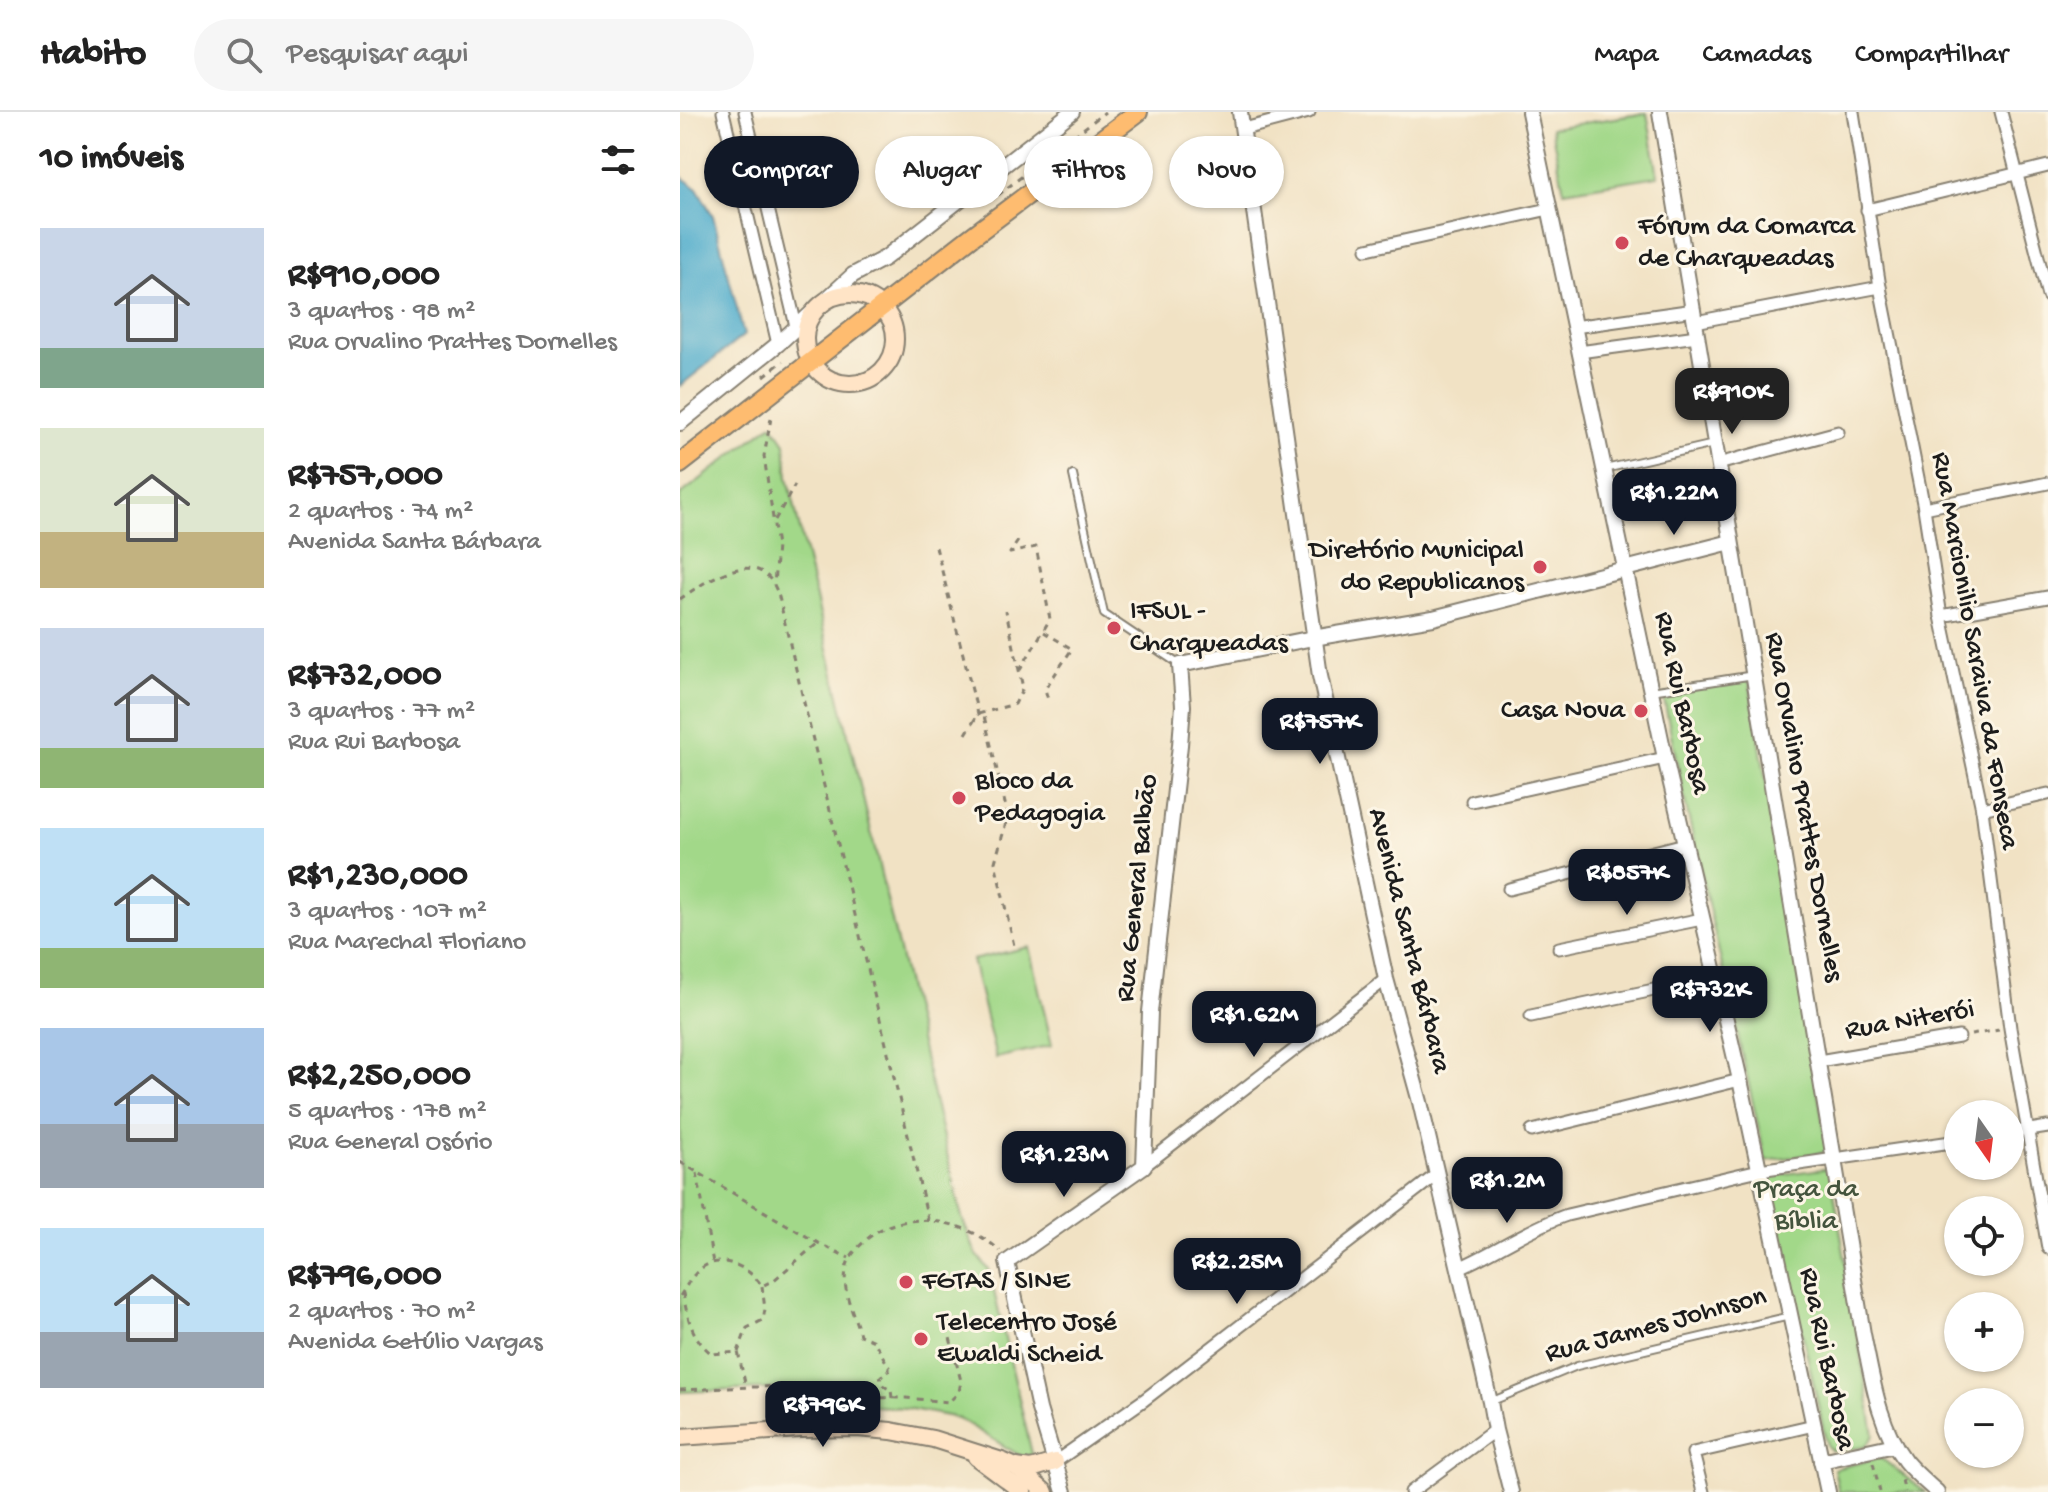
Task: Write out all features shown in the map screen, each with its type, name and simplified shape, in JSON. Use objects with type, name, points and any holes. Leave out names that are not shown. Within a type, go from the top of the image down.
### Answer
[{"type":"main road","points":[[680,464],[1138,112]]},
{"type":"main road","points":[[847,295],[867,297],[881,307],[892,324],[895,338],[893,353],[876,376],[848,384],[833,381],[820,373],[805,346],[805,332],[810,318],[820,306],[847,295]]},
{"type":"main road","points":[[680,1437],[857,1428],[925,1437],[1016,1467],[1031,1469],[1055,1462]]},
{"type":"main road","points":[[969,1451],[1036,1491]]},
{"type":"main road","points":[[1016,1467],[1036,1491]]},
{"type":"street","points":[[723,112],[778,344]]},
{"type":"street","points":[[745,112],[796,326]]},
{"type":"street","points":[[680,423],[778,344],[853,275],[885,258],[1072,112]]},
{"type":"street","name":"Avenida Santa Bárbara","points":[[1240,112],[1313,638],[1386,979],[1420,1102],[1511,1492]]},
{"type":"street","points":[[1244,129],[1309,112]]},
{"type":"street","name":"Rua Rui Barbosa","points":[[1529,112],[1665,758],[1740,1080],[1828,1492]]},
{"type":"street","name":"Rua Orvalino Prattes Dornelles","points":[[1660,112],[1858,1305],[1877,1401],[1905,1461],[1937,1492]]},
{"type":"street","name":"Rua Marcionilio Saraiva da Fonseca","points":[[1853,112],[1880,287],[1924,508],[1941,616],[1982,809],[2010,1028],[2048,1248]]},
{"type":"street","points":[[2001,112],[2048,296]]},
{"type":"street","points":[[1867,210],[2048,166]]},
{"type":"street","points":[[1367,249],[1549,209]]},
{"type":"street","points":[[1579,352],[1695,323],[1880,287]]},
{"type":"street","points":[[1574,327],[1695,323]]},
{"type":"street","points":[[1718,464],[1838,432]]},
{"type":"street","points":[[1924,508],[2048,483]]},
{"type":"street","points":[[1180,665],[1433,618],[1731,542]]},
{"type":"street","points":[[1941,616],[2048,597]]},
{"type":"street","name":"Rua General Balbão","points":[[1144,1166],[1150,1012],[1183,706],[1180,665]]},
{"type":"street","points":[[1472,801],[1665,758]]},
{"type":"street","points":[[1982,809],[2048,794]]},
{"type":"street","points":[[1509,889],[1685,844]]},
{"type":"street","points":[[1559,948],[1702,919]]},
{"type":"street","points":[[1531,1016],[1715,977]]},
{"type":"street","points":[[1064,1492],[1034,1390],[1004,1258],[1144,1166],[1386,979]]},
{"type":"street","name":"Rua Niterói","points":[[1819,1061],[1959,1037]]},
{"type":"street","points":[[1532,1131],[1740,1080]]},
{"type":"street","points":[[2026,1130],[2048,1127]]},
{"type":"street","points":[[1459,1268],[1491,1255],[1541,1224],[1567,1215],[1759,1170],[1944,1143]]},
{"type":"street","points":[[1036,1491],[1055,1462],[1144,1400],[1436,1175]]},
{"type":"street","points":[[1703,1492],[1693,1453],[1814,1425]]},
{"type":"street","points":[[1411,1492],[1495,1430]]},
{"type":"street","points":[[1821,1461],[1895,1445]]},
{"type":"lane","points":[[1605,469],[1714,444]]},
{"type":"lane","points":[[1073,475],[1104,614],[1180,665]]},
{"type":"lane","points":[[1651,691],[1754,675]]},
{"type":"lane","name":"Rua James Johnson","points":[[1490,1402],[1577,1366],[1790,1316]]},
{"type":"path","points":[[771,418],[764,456],[777,546],[774,585],[928,1219]]},
{"type":"path","points":[[774,521],[788,502],[795,485]]},
{"type":"path","points":[[1018,541],[1010,553],[1036,547],[1050,619],[1020,670]]},
{"type":"path","points":[[936,547],[978,714]]},
{"type":"path","points":[[680,599],[703,584],[744,567],[757,570],[774,585]]},
{"type":"path","points":[[966,734],[978,714],[1015,704],[1023,688],[1006,611]]},
{"type":"path","points":[[1044,632],[1072,649],[1045,689],[1048,700]]},
{"type":"path","points":[[978,714],[984,716],[1008,816],[995,862],[1015,950]]},
{"type":"path","name":"Rua Niterói","points":[[1959,1037],[2010,1028]]},
{"type":"path","points":[[680,1162],[849,1258]]},
{"type":"path","points":[[697,1173],[713,1263]]},
{"type":"path","points":[[892,1398],[891,1390],[880,1381],[889,1367],[874,1341],[860,1335],[849,1304],[845,1282],[849,1258],[883,1227],[912,1219],[928,1219],[961,1229],[994,1245],[1004,1258]]},
{"type":"path","points":[[762,1286],[774,1280],[818,1243]]},
{"type":"path","points":[[738,1352],[712,1354],[702,1346],[687,1317],[681,1294],[696,1272],[713,1263],[727,1261],[742,1267],[762,1286],[763,1320],[747,1328],[738,1352],[746,1387]]},
{"type":"path","points":[[680,1390],[805,1385],[826,1397],[949,1402],[959,1392],[961,1381],[945,1318]]},
{"type":"path","points":[[1872,1459],[1880,1492]]},
{"type":"path","points":[[1900,1473],[1905,1492]]},
{"type":"green space","points":[[1647,113],[1658,176],[1564,191],[1551,128]]},
{"type":"green space","points":[[772,424],[785,443],[788,477],[802,539],[962,1218],[976,1254],[989,1270],[1033,1458],[1027,1460],[958,1418],[906,1408],[811,1402],[795,1388],[680,1392],[680,495]]},
{"type":"green space","points":[[1749,679],[1828,1152],[1766,1161],[1663,695]]},
{"type":"green space","points":[[1029,947],[1052,1045],[996,1058],[972,960]]},
{"type":"green space","name":"Praça da Bíblia","points":[[1830,1168],[1874,1435],[1865,1447],[1832,1451],[1827,1446],[1768,1176]]},
{"type":"green space","points":[[1879,1458],[1925,1492],[1839,1492],[1834,1469]]},
{"type":"water","points":[[680,176],[697,188],[704,200],[704,208],[708,208],[713,216],[744,335],[680,386]]},
{"type":"place","name":"Fórum da Comarca de Charqueadas","points":[[1622,243]]},
{"type":"place","name":"Diretório Municipal do Republicanos","points":[[1540,567]]},
{"type":"place","name":"IFSUL - Charqueadas","points":[[1114,628]]},
{"type":"place","name":"Casa Nova","points":[[1641,711]]},
{"type":"place","name":"Bloco da Pedagogia","points":[[959,798]]},
{"type":"place","name":"FGTAS / SINE","points":[[906,1282]]},
{"type":"place","name":"Telecentro José Ewaldi Scheid","points":[[921,1339]]}]
